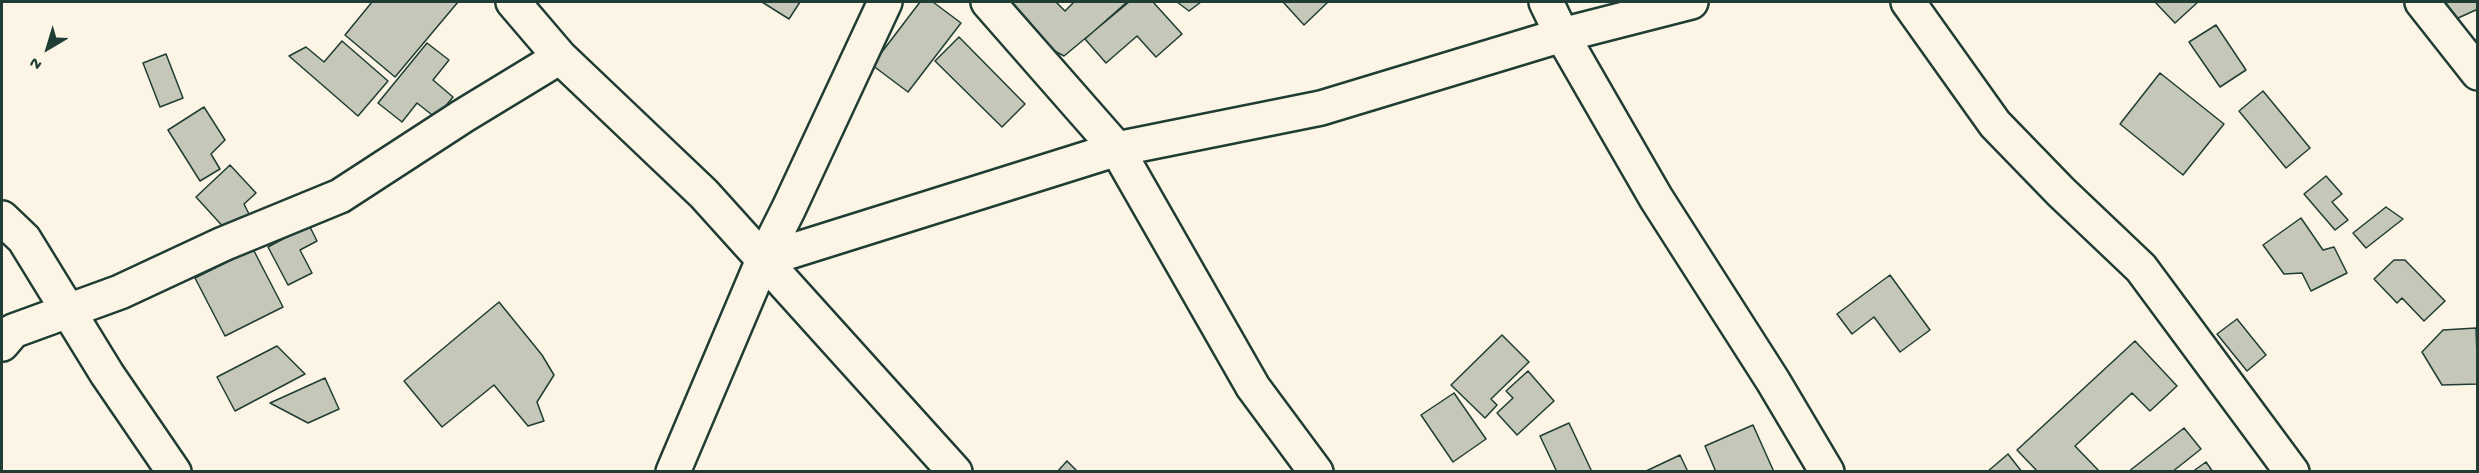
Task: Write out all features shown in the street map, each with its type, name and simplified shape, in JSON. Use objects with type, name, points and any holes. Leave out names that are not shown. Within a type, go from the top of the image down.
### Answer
[{"type":"street","points":[[513,2],[560,57],[704,194],[956,471]]},
{"type":"street","points":[[673,471],[763,260],[885,2]]},
{"type":"street","points":[[988,2],[1117,149],[1253,387],[1316,471]]},
{"type":"street","points":[[1546,2],[1562,35],[1656,198],[1773,381],[1827,471]]},
{"type":"street","points":[[763,260],[1117,149],[1321,108],[1562,35],[1691,2]]},
{"type":"street","points":[[1908,2],[1995,124],[2061,192],[2141,268],[2292,471]]},
{"type":"street","points":[[2422,2],[2478,73]]},
{"type":"street","points":[[2,344],[14,331],[120,292],[223,244],[340,196],[463,116],[560,57]]},
{"type":"street","points":[[2,218],[24,239],[67,311],[174,471]]},
{"type":"building","points":[[372,2],[458,2],[395,77],[345,35]]},
{"type":"building","points":[[762,2],[800,2],[789,19]]},
{"type":"building","points":[[920,2],[933,2],[961,23],[908,92],[872,65]]},
{"type":"building","points":[[1010,2],[1056,2],[1065,11],[1074,2],[1129,2],[1064,56],[1049,48]]},
{"type":"building","points":[[1127,2],[1153,2],[1182,34],[1156,57],[1137,36],[1106,63],[1085,39]]},
{"type":"building","points":[[1177,2],[1201,2],[1189,11]]},
{"type":"building","points":[[1283,2],[1328,2],[1304,25]]},
{"type":"building","points":[[2155,2],[2198,2],[2175,23]]},
{"type":"building","points":[[2440,2],[2478,2],[2478,9],[2456,19]]},
{"type":"building","points":[[2216,25],[2246,70],[2220,87],[2189,42]]},
{"type":"building","points":[[959,37],[1025,104],[1002,127],[935,61]]},
{"type":"building","points":[[342,41],[388,81],[358,116],[289,56],[306,47],[324,62]]},
{"type":"building","points":[[427,43],[449,60],[433,80],[453,97],[436,118],[417,103],[402,122],[378,103]]},
{"type":"building","points":[[166,54],[183,98],[160,107],[143,63]]},
{"type":"building","points":[[2160,73],[2224,124],[2183,175],[2120,124]]},
{"type":"building","points":[[2263,91],[2310,148],[2286,168],[2239,111]]},
{"type":"building","points":[[204,107],[225,140],[211,154],[220,169],[200,181],[168,130]]},
{"type":"building","points":[[230,165],[256,193],[244,204],[251,218],[227,231],[196,197]]},
{"type":"building","points":[[2326,176],[2342,194],[2332,202],[2348,220],[2335,230],[2304,194]]},
{"type":"building","points":[[2386,207],[2403,219],[2366,248],[2353,233]]},
{"type":"building","points":[[2301,218],[2323,250],[2334,247],[2347,273],[2311,291],[2302,273],[2284,274],[2263,245]]},
{"type":"building","points":[[309,225],[317,241],[300,250],[312,273],[288,285],[268,247]]},
{"type":"building","points":[[253,249],[283,307],[225,336],[195,278]]},
{"type":"building","points":[[2394,260],[2405,260],[2445,301],[2424,321],[2402,298],[2397,303],[2374,279]]},
{"type":"building","points":[[1890,275],[1930,330],[1900,352],[1874,317],[1852,334],[1837,314]]},
{"type":"building","points":[[499,302],[542,355],[554,375],[537,402],[544,421],[528,426],[494,385],[442,427],[404,381]]},
{"type":"building","points":[[2237,319],[2266,355],[2247,371],[2217,334]]},
{"type":"building","points":[[2476,328],[2478,384],[2442,385],[2422,352],[2443,330]]},
{"type":"building","points":[[1502,335],[1529,362],[1491,399],[1497,405],[1485,418],[1451,385]]},
{"type":"building","points":[[2135,341],[2177,386],[2150,411],[2132,393],[2075,446],[2100,472],[2038,472],[2017,450]]},
{"type":"building","points":[[277,346],[305,374],[235,411],[217,377]]},
{"type":"building","points":[[1528,371],[1554,401],[1517,435],[1497,413],[1513,398],[1506,391]]},
{"type":"building","points":[[325,378],[339,409],[308,423],[270,403]]},
{"type":"building","points":[[1454,393],[1486,439],[1453,462],[1421,415]]},
{"type":"building","points":[[1569,423],[1592,472],[1553,472],[1556,470],[1540,436]]},
{"type":"building","points":[[1753,425],[1774,472],[1716,472],[1705,446]]},
{"type":"building","points":[[2184,428],[2201,449],[2172,472],[2128,472]]},
{"type":"building","points":[[2008,454],[2022,472],[1987,472]]},
{"type":"building","points":[[1680,455],[1688,472],[1644,472]]},
{"type":"building","points":[[1067,461],[1078,472],[1057,472]]},
{"type":"building","points":[[2206,462],[2213,472],[2192,472]]}]
